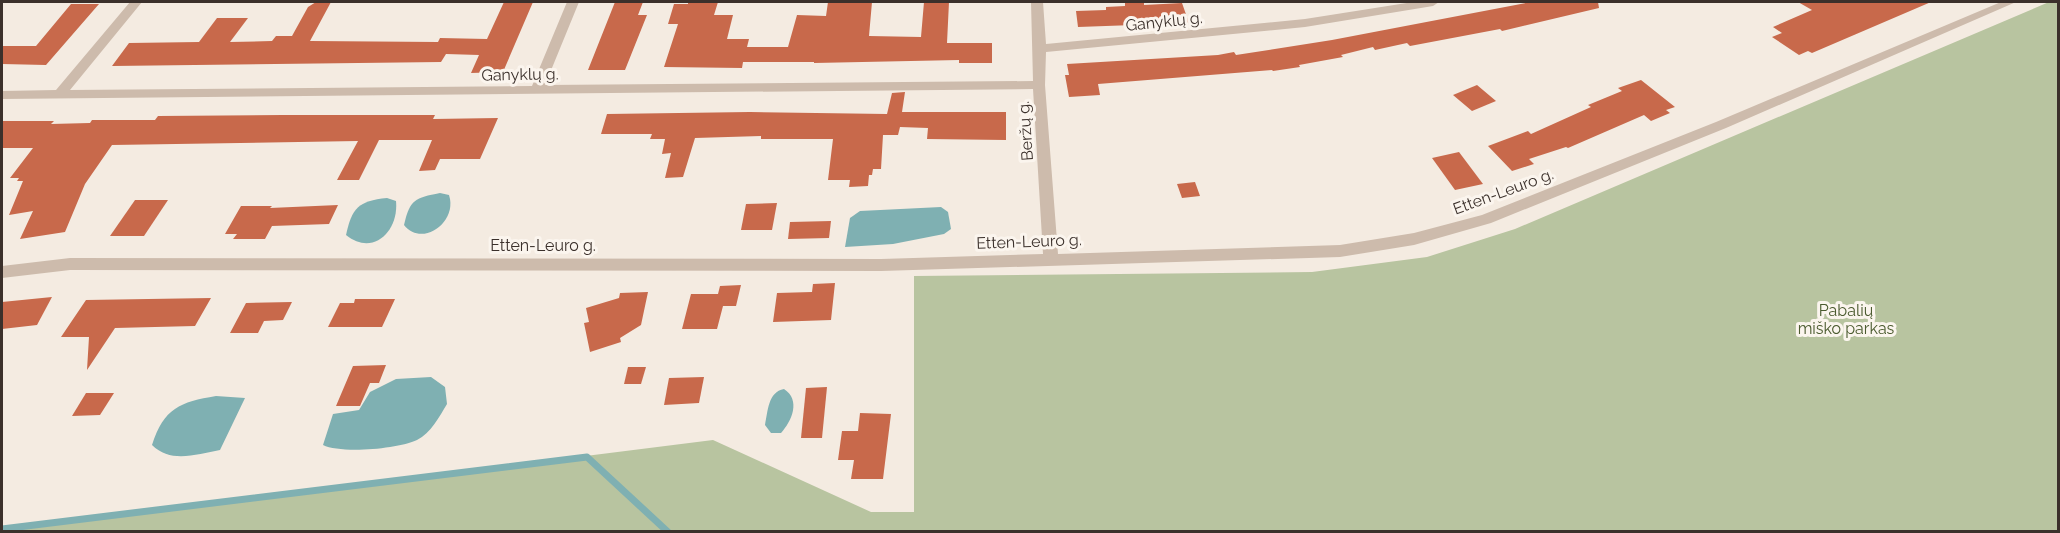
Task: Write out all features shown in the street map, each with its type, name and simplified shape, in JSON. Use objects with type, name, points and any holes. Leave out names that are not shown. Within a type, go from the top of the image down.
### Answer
[{"type":"street","points":[[59,94],[135,2]]},
{"type":"street","points":[[537,90],[573,2]]},
{"type":"street","name":"Beržų g.","points":[[1037,2],[1040,50],[1039,85],[1051,258]]},
{"type":"street","name":"Ganyklų g.","points":[[1040,50],[1305,24],[1433,2]]},
{"type":"street","name":"Etten-Leuro g.","points":[[2,272],[70,264],[881,265],[1051,258],[1340,251],[1414,239],[1496,215],[1721,124],[2010,2]]},
{"type":"street","name":"Ganyklų g.","points":[[2,95],[1039,85]]},
{"type":"green space","name":"Pabalių miško parkas","points":[[2049,2],[2058,2],[2058,531],[2,531],[2,529],[713,440],[871,512],[914,512],[914,276],[1312,272],[1427,257],[1515,229]]},
{"type":"water","points":[[440,193],[449,195],[450,205],[448,214],[437,229],[420,234],[404,225],[411,205],[415,201]]},
{"type":"water","points":[[387,198],[396,201],[396,212],[389,231],[382,238],[366,243],[356,241],[346,235],[351,218],[358,207],[369,201]]},
{"type":"water","points":[[941,207],[948,212],[951,229],[944,234],[893,244],[845,247],[850,218],[860,211]]},
{"type":"water","points":[[431,377],[445,387],[447,404],[422,437],[397,446],[370,449],[331,448],[323,445],[333,414],[359,410],[370,392],[396,379]]},
{"type":"water","points":[[784,389],[792,399],[793,411],[781,433],[771,433],[765,425],[770,403],[775,394]]},
{"type":"water","points":[[216,396],[245,398],[220,450],[176,456],[159,451],[152,445],[162,423],[175,409],[192,401]]},
{"type":"building","points":[[316,2],[331,2],[310,41],[438,42],[440,38],[487,39],[504,2],[533,2],[503,72],[471,73],[479,55],[446,54],[441,62],[112,66],[129,43],[199,42],[217,18],[248,18],[230,42],[272,41],[276,36],[292,36],[308,7]]},
{"type":"building","points":[[615,2],[643,2],[638,15],[647,15],[625,70],[588,70]]},
{"type":"building","points":[[688,2],[718,2],[714,15],[733,15],[727,39],[749,39],[747,47],[788,47],[797,15],[826,16],[828,2],[872,2],[869,36],[921,37],[924,2],[949,2],[947,43],[992,43],[992,63],[959,63],[959,60],[743,62],[742,68],[664,67],[678,24],[668,24],[674,4],[688,4]]},
{"type":"building","points":[[1531,2],[1598,2],[1599,8],[1502,31],[1500,29],[1410,46],[1407,43],[1375,50],[1373,47],[1341,55],[1343,57],[1299,65],[1300,67],[1098,84],[1100,95],[1069,97],[1065,75],[1069,75],[1067,64],[1218,55],[1234,52],[1236,55],[1332,40]]},
{"type":"building","points":[[1798,2],[1931,2],[1812,53],[1808,51],[1799,55],[1772,37],[1782,33],[1773,27],[1812,10]]},
{"type":"building","points":[[1125,3],[1144,3],[1144,5],[1182,3],[1189,23],[1078,27],[1076,11],[1106,10],[1106,7],[1125,6]]},
{"type":"building","points":[[71,4],[99,4],[46,65],[2,64],[2,46],[36,46]]},
{"type":"building","points":[[1641,80],[1675,107],[1666,110],[1670,113],[1651,121],[1644,115],[1568,148],[1529,159],[1534,164],[1512,171],[1488,146],[1528,131],[1531,134],[1591,107],[1588,105],[1622,91],[1618,88]]},
{"type":"building","points":[[1477,85],[1496,101],[1472,111],[1453,95]]},
{"type":"building","points":[[905,92],[902,112],[1006,112],[1006,140],[927,139],[928,128],[900,127],[898,135],[883,135],[881,169],[873,169],[872,175],[869,175],[868,186],[849,187],[850,180],[828,180],[833,139],[761,139],[761,136],[695,138],[683,177],[665,178],[671,153],[662,154],[665,139],[650,139],[652,134],[601,134],[607,114],[750,112],[887,114],[892,93]]},
{"type":"building","points":[[435,115],[433,119],[498,118],[480,159],[440,159],[435,170],[419,171],[432,140],[379,140],[359,180],[337,180],[358,141],[112,145],[85,184],[65,232],[20,239],[33,211],[9,215],[23,181],[17,181],[19,178],[10,178],[33,148],[2,148],[2,121],[54,121],[51,124],[90,123],[92,120],[155,120],[158,116]]},
{"type":"building","points":[[1459,152],[1483,184],[1455,190],[1432,158]]},
{"type":"building","points":[[1195,182],[1200,196],[1182,198],[1177,184]]},
{"type":"building","points":[[135,200],[168,200],[144,236],[110,236]]},
{"type":"building","points":[[777,203],[772,230],[741,230],[746,204]]},
{"type":"building","points":[[338,205],[329,224],[272,226],[265,239],[233,239],[237,234],[225,234],[241,206],[272,206],[270,208]]},
{"type":"building","points":[[831,221],[829,238],[788,239],[790,222]]},
{"type":"building","points":[[835,283],[831,320],[773,322],[777,293],[812,292],[813,284]]},
{"type":"building","points":[[741,285],[736,306],[723,306],[717,329],[682,329],[691,294],[718,294],[720,286]]},
{"type":"building","points":[[648,292],[641,325],[620,338],[621,342],[590,352],[584,323],[589,322],[586,308],[619,298],[620,293]]},
{"type":"building","points":[[52,297],[37,325],[2,329],[2,302]]},
{"type":"building","points":[[211,298],[195,326],[115,328],[87,370],[89,337],[61,337],[86,300]]},
{"type":"building","points":[[355,299],[395,299],[382,327],[328,327],[340,303],[354,303]]},
{"type":"building","points":[[292,302],[283,320],[264,321],[258,333],[230,333],[246,303]]},
{"type":"building","points":[[386,365],[379,383],[370,383],[360,406],[336,406],[353,366]]},
{"type":"building","points":[[628,367],[646,367],[641,384],[624,384]]},
{"type":"building","points":[[704,377],[699,403],[664,405],[669,378]]},
{"type":"building","points":[[827,387],[822,438],[801,438],[806,388]]},
{"type":"building","points":[[86,393],[114,393],[100,415],[72,416]]},
{"type":"building","points":[[860,413],[891,414],[883,479],[851,479],[854,460],[838,460],[842,431],[858,431]]},
{"type":"waterway","points":[[2,529],[587,457],[668,532]]}]
